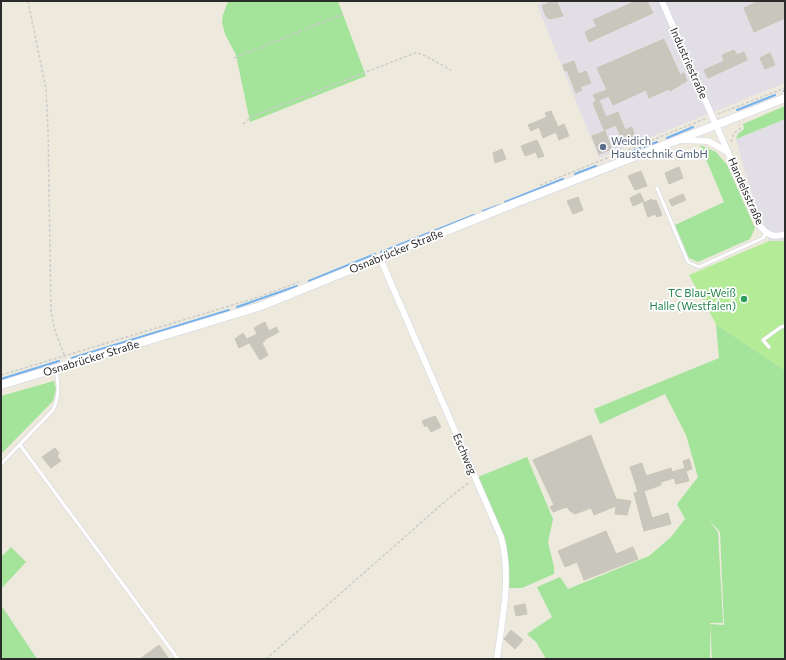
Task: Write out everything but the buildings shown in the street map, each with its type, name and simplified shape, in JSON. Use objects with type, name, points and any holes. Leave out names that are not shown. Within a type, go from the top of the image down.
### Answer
[{"type":"main road","name":"Osnabrücker Straße","points":[[1,384],[261,306],[785,98]]},
{"type":"street","name":"Industriestraße","points":[[662,1],[716,125]]},
{"type":"street","name":"Handelsstraße","points":[[716,125],[760,226],[766,233],[777,237],[785,234]]},
{"type":"street","name":"Handelsstraße","points":[[679,140],[708,141],[728,152]]},
{"type":"street","name":"Eschweg","points":[[380,258],[501,537],[507,565],[497,659]]},
{"type":"lane","points":[[656,188],[688,262],[699,267],[763,238],[766,233]]},
{"type":"lane","points":[[769,347],[763,340],[780,327],[785,326]]},
{"type":"lane","points":[[1,464],[53,410],[57,402],[59,390],[56,368]]},
{"type":"lane","points":[[20,445],[178,659]]},
{"type":"path","points":[[28,1],[46,89],[51,312],[55,331],[64,353]]},
{"type":"path","points":[[234,58],[343,14]]},
{"type":"path","points":[[243,124],[251,117],[415,53],[422,54],[451,70]]},
{"type":"path","points":[[537,186],[785,88]]},
{"type":"path","points":[[728,152],[734,133],[740,128],[739,125]]},
{"type":"path","points":[[1,375],[259,297],[302,281]]},
{"type":"path","points":[[266,659],[449,498],[468,483],[476,480]]},
{"type":"shaded area","points":[[544,1],[785,1],[785,83],[599,158],[537,5]]},
{"type":"shaded area","points":[[785,119],[785,241],[769,241],[746,177],[736,139]]},
{"type":"green space","points":[[228,1],[338,1],[366,76],[250,122],[236,55],[225,34],[222,22]]},
{"type":"green space","points":[[785,106],[785,119],[736,139],[738,134],[744,129],[743,124]]},
{"type":"green space","points":[[700,145],[716,152],[727,165],[755,228],[750,239],[698,262],[689,258],[675,225],[724,202]]},
{"type":"green space","name":"TC Blau-Weiß Halle (Westfalen)","points":[[769,241],[785,241],[785,370],[716,324],[689,275]]},
{"type":"green space","points":[[716,324],[785,370],[785,659],[712,659],[710,624],[710,659],[546,659],[536,642],[527,634],[552,617],[537,587],[560,577],[568,589],[649,556],[671,537],[685,519],[677,504],[698,477],[686,435],[665,394],[600,424],[594,409],[719,358]],"holes":[[[708,519],[720,532],[724,625],[710,624],[723,623],[718,532]]]},
{"type":"green space","points":[[54,381],[56,389],[53,401],[1,454],[1,396]]},
{"type":"green space","points":[[527,457],[553,519],[548,542],[554,567],[554,574],[522,588],[509,588],[509,569],[506,543],[478,477]]},
{"type":"green space","points":[[11,547],[26,562],[1,589],[1,557]]},
{"type":"green space","points":[[1,605],[37,659],[1,659]]},
{"type":"waterway","points":[[737,110],[775,95]]},
{"type":"waterway","points":[[667,138],[693,127]]},
{"type":"waterway","points":[[645,147],[657,142]]},
{"type":"waterway","points":[[629,153],[640,148]]},
{"type":"waterway","points":[[575,174],[596,166]]},
{"type":"waterway","points":[[505,202],[563,179]]},
{"type":"waterway","points":[[483,211],[500,205]]},
{"type":"waterway","points":[[381,252],[474,215]]},
{"type":"waterway","points":[[309,281],[375,254]]},
{"type":"waterway","points":[[237,307],[297,286]]},
{"type":"waterway","points":[[72,358],[229,310]]},
{"type":"waterway","points":[[1,379],[59,361]]},
{"type":"place","name":"Weidich Haustechnik GmbH","points":[[603,147]]},
{"type":"place","name":"TC Blau-Weiß Halle (Westfalen)","points":[[744,299]]}]
